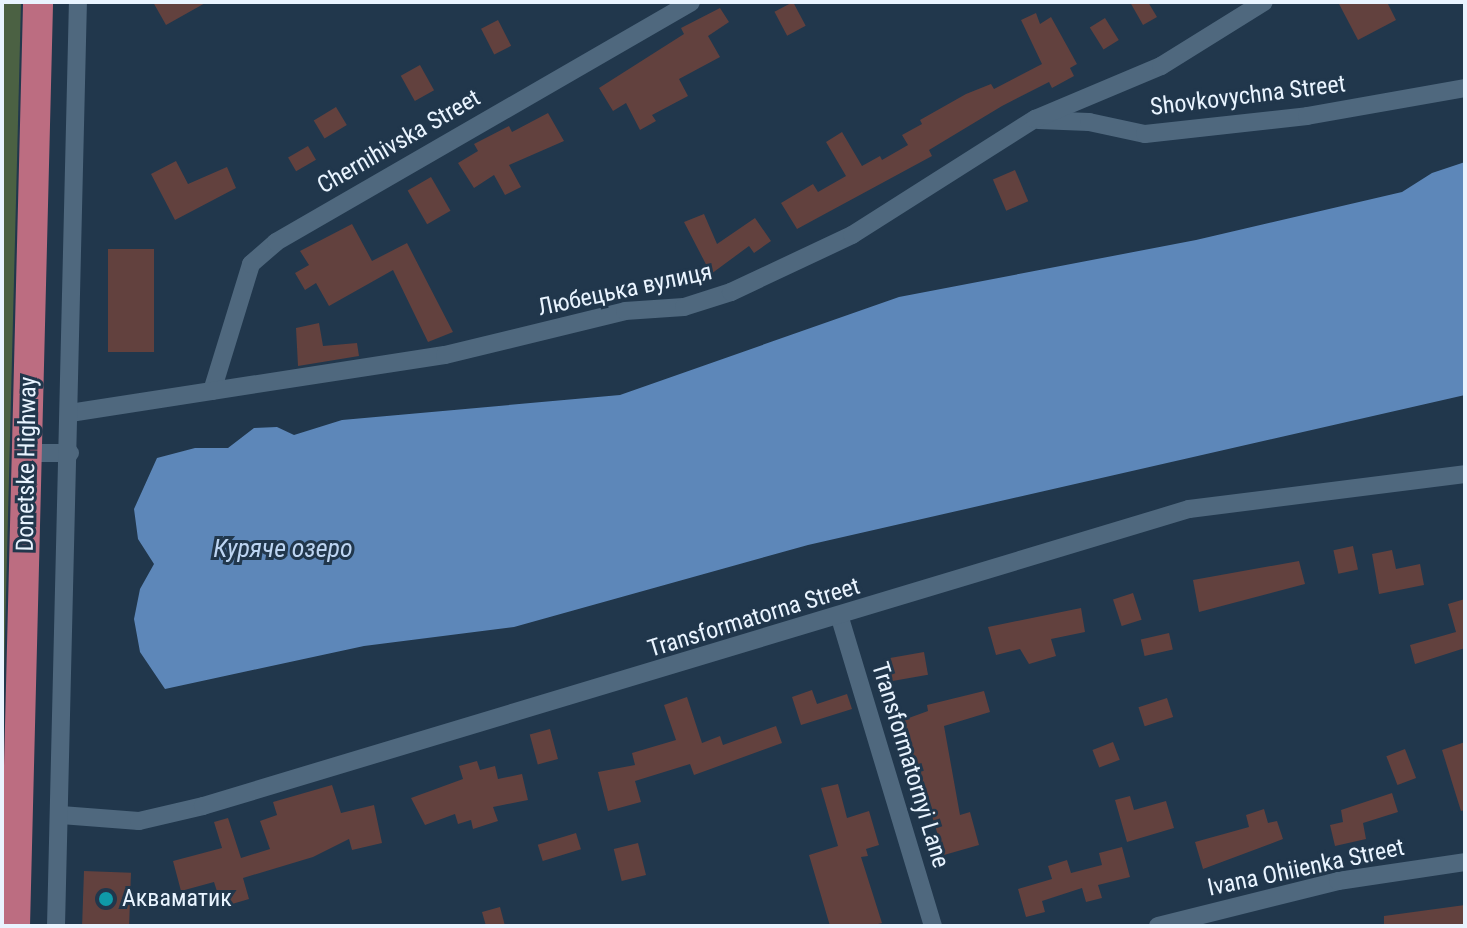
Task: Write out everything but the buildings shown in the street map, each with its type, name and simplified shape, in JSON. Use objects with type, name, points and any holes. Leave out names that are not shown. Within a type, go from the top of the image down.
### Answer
[{"type":"highway","name":"Donetske Highway","points":[[15,926],[10,823],[27,453],[38,2]]},
{"type":"street","name":"Donetske Highway","points":[[56,926],[70,453],[78,2]]},
{"type":"street","name":"Chernihivska Street","points":[[212,391],[251,264],[276,242],[691,2]]},
{"type":"street","name":"Любецька вулиця","points":[[70,413],[445,355],[625,311],[684,307],[731,292],[852,235],[1035,119],[1161,66],[1264,2]]},
{"type":"street","name":"Shovkovychna Street","points":[[1035,119],[1089,122],[1145,134],[1307,116],[1465,88]]},
{"type":"street","points":[[27,453],[70,453]]},
{"type":"street","name":"Transformatorna Street","points":[[61,815],[139,821],[203,806],[368,753],[840,618],[1189,509],[1465,474]]},
{"type":"street","name":"Transformatornyi Lane","points":[[840,618],[933,926]]},
{"type":"street","name":"Ivana Ohiienka Street","points":[[1158,926],[1338,881],[1465,862]]},
{"type":"green space","points":[[2,2],[21,2],[2,753]]},
{"type":"water","name":"Куряче озеро","points":[[1465,162],[1465,395],[808,545],[514,627],[364,646],[165,689],[140,652],[134,619],[140,589],[154,564],[138,539],[134,509],[157,458],[195,448],[228,448],[254,428],[277,427],[294,435],[342,420],[620,395],[899,297],[1196,240],[1402,192],[1432,173]]},
{"type":"tram line","points":[[2,51],[3,2]]},
{"type":"place","name":"Акваматик","points":[[106,899]]}]
